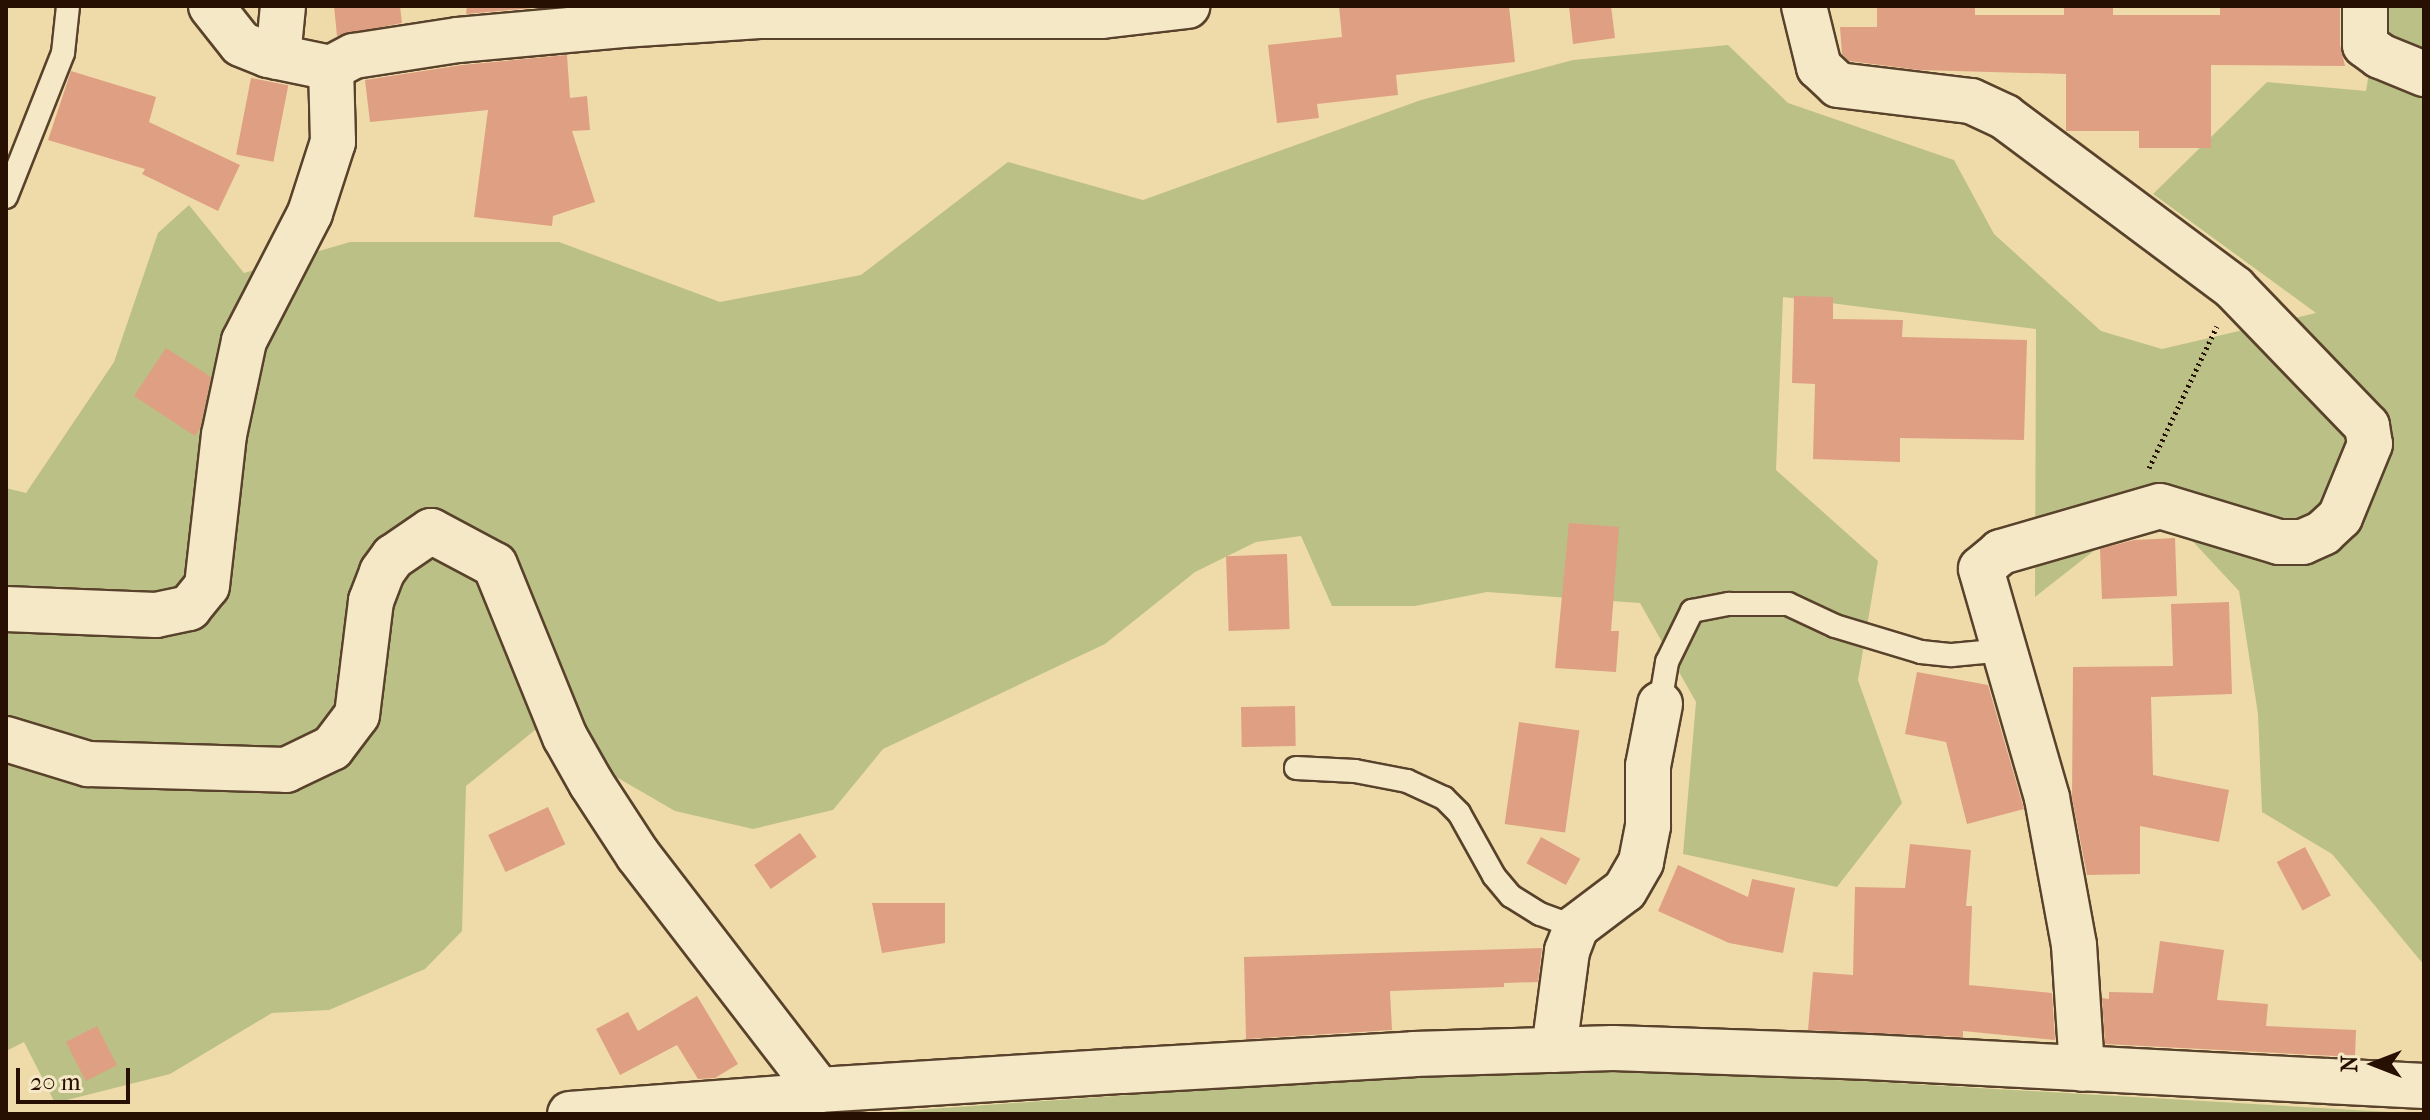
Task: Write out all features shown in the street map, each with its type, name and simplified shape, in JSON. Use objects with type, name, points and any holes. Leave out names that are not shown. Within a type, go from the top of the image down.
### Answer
[{"type":"street","points":[[211,6],[241,44],[278,57],[331,68],[354,56],[458,40],[622,25],[763,16],[934,11],[1010,19],[1102,16],[1187,6]]},
{"type":"street","points":[[278,57],[283,6]]},
{"type":"street","points":[[1804,6],[1819,67],[1838,85],[1971,101],[2005,117],[2234,288],[2367,426],[2370,444],[2340,517],[2323,533],[2303,542],[2279,542],[2160,506],[2001,552],[1981,569],[2047,798],[2074,945],[2082,1069]]},
{"type":"street","points":[[2365,6],[2365,45],[2380,56],[2424,74]]},
{"type":"street","points":[[6,609],[156,615],[189,608],[207,586],[224,435],[244,341],[310,213],[320,185],[333,142],[331,68]]},
{"type":"street","points":[[6,739],[88,764],[286,770],[332,748],[357,715],[371,601],[382,572],[393,557],[431,531],[495,565],[565,737],[591,783],[638,855],[819,1090]]},
{"type":"street","points":[[1554,1050],[1567,951],[1576,927],[1625,890],[1641,862],[1648,826],[1648,766],[1660,704]]},
{"type":"street","points":[[570,1114],[796,1097],[819,1090],[1414,1054],[1554,1050],[1868,1057],[2424,1086]]},
{"type":"lane","points":[[6,197],[63,53],[68,6]]},
{"type":"lane","points":[[1660,704],[1667,662],[1692,611],[1729,604],[1788,604],[1835,626],[1921,652],[1952,655],[2005,650]]},
{"type":"lane","points":[[1296,768],[1355,771],[1407,781],[1444,798],[1459,813],[1494,876],[1511,896],[1540,914],[1576,927]]},
{"type":"path","points":[[2123,519],[2234,288]]},
{"type":"green space","points":[[2380,6],[2424,6],[2424,965],[2332,854],[2262,812],[2258,714],[2239,591],[2156,502],[2035,597],[2036,329],[1783,297],[1776,470],[1878,561],[1858,680],[1902,803],[1837,887],[1683,854],[1696,702],[1640,603],[1487,592],[1415,606],[1332,606],[1301,536],[1256,542],[1195,572],[1105,644],[883,749],[833,810],[753,829],[675,811],[535,730],[466,786],[462,931],[425,969],[329,1010],[272,1013],[170,1074],[55,1103],[24,1042],[6,1051],[6,488],[26,493],[114,362],[158,233],[189,205],[244,273],[350,242],[559,242],[720,302],[861,275],[1008,162],[1143,200],[1421,100],[1573,60],[1728,45],[1788,103],[1954,160],[1994,234],[2101,331],[2162,349],[2316,313],[2153,194],[2267,82],[2366,91]]},
{"type":"green space","points":[[1611,1072],[1861,1081],[2424,1114],[858,1114],[1416,1075]]},
{"type":"building","points":[[334,6],[400,6],[402,23],[337,36]]},
{"type":"building","points":[[467,6],[555,6],[466,14]]},
{"type":"building","points":[[1339,6],[1509,6],[1515,62],[1396,75],[1398,95],[1317,104],[1319,118],[1277,123],[1268,45],[1342,37]]},
{"type":"building","points":[[1569,6],[1611,6],[1615,38],[1573,44]]},
{"type":"building","points":[[1877,6],[1975,6],[1975,15],[2064,15],[2064,6],[2113,6],[2113,15],[2220,15],[2220,6],[2340,7],[2340,45],[2345,66],[2211,65],[2211,148],[2139,148],[2139,131],[2066,131],[2066,74],[1919,70],[1849,61],[1842,54],[1840,27],[1877,27]]},
{"type":"building","points":[[567,55],[570,98],[587,96],[590,130],[572,131],[595,202],[553,216],[552,226],[474,217],[488,110],[370,122],[365,80],[462,65]]},
{"type":"building","points":[[71,71],[156,97],[149,122],[240,165],[218,211],[142,174],[145,169],[48,140]]},
{"type":"building","points":[[251,78],[288,85],[273,162],[236,155]]},
{"type":"building","points":[[1794,296],[1833,297],[1833,319],[1903,320],[1902,337],[2027,340],[2024,440],[1900,438],[1900,462],[1813,459],[1815,384],[1792,383]]},
{"type":"building","points":[[166,348],[211,377],[200,428],[195,436],[134,396]]},
{"type":"building","points":[[1569,523],[1619,527],[1611,631],[1619,631],[1616,672],[1555,668]]},
{"type":"building","points":[[2175,538],[2177,596],[2102,599],[2100,549],[2134,540]]},
{"type":"building","points":[[1287,554],[1290,629],[1229,631],[1226,556]]},
{"type":"building","points":[[2229,602],[2232,694],[2151,697],[2153,775],[2229,790],[2219,842],[2140,826],[2140,874],[2087,875],[2072,798],[2073,667],[2173,666],[2171,604]]},
{"type":"building","points":[[1917,672],[1988,685],[2024,809],[1967,824],[1946,742],[1905,734]]},
{"type":"building","points":[[1295,706],[1296,746],[1242,747],[1241,707]]},
{"type":"building","points":[[1519,722],[1579,730],[1565,832],[1505,824]]},
{"type":"building","points":[[548,807],[565,844],[506,872],[488,835]]},
{"type":"building","points":[[800,833],[817,857],[771,889],[754,865]]},
{"type":"building","points":[[1541,837],[1580,859],[1566,885],[1526,863]]},
{"type":"building","points":[[1910,844],[1971,850],[1966,906],[1972,906],[1969,985],[2052,993],[2055,1040],[1963,1031],[1963,1037],[1808,1030],[1813,972],[1853,975],[1855,887],[1905,888]]},
{"type":"building","points":[[2305,847],[2331,896],[2303,911],[2277,862]]},
{"type":"building","points":[[1678,865],[1748,897],[1752,879],[1795,888],[1783,953],[1729,943],[1658,911]]},
{"type":"building","points":[[872,903],[945,903],[945,943],[882,953]]},
{"type":"building","points":[[2160,941],[2224,950],[2217,1000],[2268,1004],[2266,1026],[2356,1030],[2355,1057],[2105,1044],[2102,998],[2109,999],[2109,992],[2153,993]]},
{"type":"building","points":[[1542,948],[1538,982],[1504,983],[1504,987],[1390,991],[1392,1030],[1246,1039],[1244,957]]},
{"type":"building","points":[[697,996],[738,1064],[715,1078],[698,1079],[677,1045],[620,1075],[596,1029],[628,1012],[638,1031]]},
{"type":"building","points":[[97,1026],[117,1065],[86,1081],[66,1042]]}]
